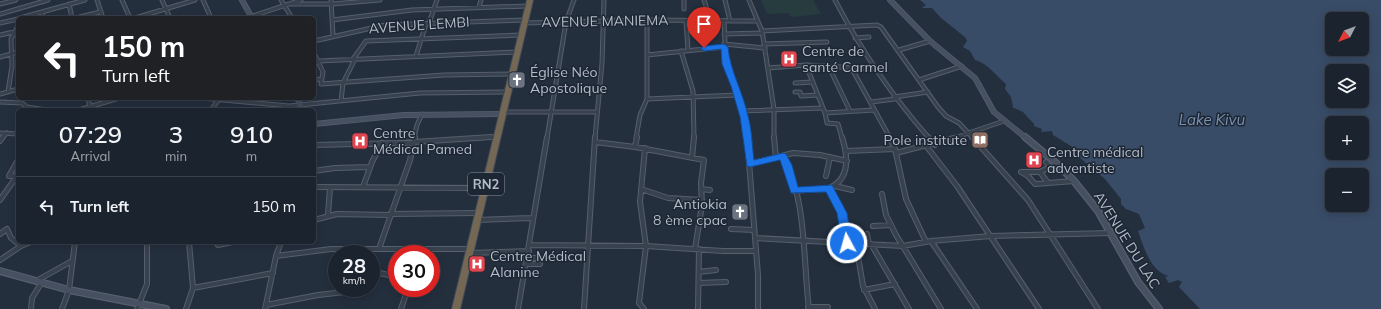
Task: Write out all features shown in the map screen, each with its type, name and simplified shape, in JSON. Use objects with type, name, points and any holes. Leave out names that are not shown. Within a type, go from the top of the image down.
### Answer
[{"type":"highway","name":"RN2","points":[[456,309],[529,3]]},
{"type":"main road","points":[[242,0],[249,16]]},
{"type":"main road","name":"AVENUE DU LAC","points":[[890,0],[930,41],[975,78],[989,105],[1004,121],[1056,163],[1074,181],[1098,211],[1112,233],[1138,282],[1159,309]]},
{"type":"main road","points":[[316,124],[422,114],[503,113]]},
{"type":"main road","points":[[0,271],[138,307],[166,309]]},
{"type":"street","points":[[0,0],[0,4],[16,0]]},
{"type":"street","points":[[0,14],[45,0]]},
{"type":"street","points":[[27,16],[85,0]]},
{"type":"street","points":[[97,0],[102,16]]},
{"type":"street","points":[[122,0],[129,16]]},
{"type":"street","points":[[162,0],[169,16]]},
{"type":"street","points":[[141,16],[195,0]]},
{"type":"street","points":[[203,0],[210,16]]},
{"type":"street","points":[[282,0],[291,16]]},
{"type":"street","points":[[256,16],[302,0]]},
{"type":"street","points":[[290,4],[380,0]]},
{"type":"street","points":[[416,56],[421,38],[438,0]]},
{"type":"street","points":[[479,7],[481,0]]},
{"type":"street","points":[[518,309],[530,245],[532,218],[546,148],[566,22],[574,0]]},
{"type":"street","points":[[584,309],[597,112],[602,63],[604,0]]},
{"type":"street","points":[[684,0],[684,9]]},
{"type":"street","points":[[704,0],[711,21]]},
{"type":"street","points":[[725,0],[730,21]]},
{"type":"street","points":[[748,0],[762,32],[774,109],[774,149],[776,158]]},
{"type":"street","points":[[835,0],[855,38],[894,98],[935,145]]},
{"type":"street","points":[[332,2],[333,36]]},
{"type":"street","points":[[332,20],[435,8],[479,7],[529,3]]},
{"type":"street","points":[[35,4],[37,13]]},
{"type":"street","points":[[69,4],[72,16]]},
{"type":"street","points":[[42,12],[43,16]]},
{"type":"street","points":[[84,16],[100,12]]},
{"type":"street","points":[[0,24],[16,19]]},
{"type":"street","points":[[635,147],[640,115],[647,99],[647,20]]},
{"type":"street","name":"AVENUE MANIEMA","points":[[525,21],[757,21]]},
{"type":"street","name":"AVENUE LEMBI","points":[[316,40],[381,26],[525,21]]},
{"type":"street","points":[[686,21],[688,50]]},
{"type":"street","points":[[724,22],[726,64],[735,86],[746,126],[758,275],[758,309]]},
{"type":"street","points":[[724,34],[848,26],[877,25],[881,27],[899,50],[938,107],[946,116],[956,121],[1028,200],[1098,309]]},
{"type":"street","points":[[8,92],[12,61],[10,43],[12,32],[16,28]]},
{"type":"street","points":[[0,34],[16,31]]},
{"type":"street","points":[[340,101],[343,83],[354,59],[366,41],[521,35]]},
{"type":"street","points":[[855,38],[868,37]]},
{"type":"street","points":[[899,50],[930,41]]},
{"type":"street","points":[[647,55],[724,46],[764,46],[827,42]]},
{"type":"street","points":[[680,51],[689,70],[695,98],[696,110],[692,158]]},
{"type":"street","points":[[319,60],[517,52]]},
{"type":"street","points":[[0,57],[16,53]]},
{"type":"street","points":[[316,56],[323,72],[321,84],[444,75],[512,74]]},
{"type":"street","points":[[768,68],[806,65],[852,69],[875,69]]},
{"type":"street","points":[[794,191],[829,188],[835,186],[839,182],[848,161],[838,124],[828,124],[806,65]]},
{"type":"street","points":[[919,80],[962,66]]},
{"type":"street","points":[[829,67],[850,111]]},
{"type":"street","points":[[852,69],[871,102],[895,151],[906,198],[926,242]]},
{"type":"street","points":[[316,79],[321,78]]},
{"type":"street","points":[[795,83],[813,82]]},
{"type":"street","points":[[0,94],[16,90]]},
{"type":"street","points":[[247,100],[302,108],[340,101],[420,93],[507,92]]},
{"type":"street","points":[[796,92],[800,92],[801,96],[818,95]]},
{"type":"street","points":[[871,102],[928,92]]},
{"type":"street","points":[[647,99],[737,95]]},
{"type":"street","points":[[88,100],[90,107]]},
{"type":"street","points":[[86,108],[113,100]]},
{"type":"street","points":[[0,102],[22,103],[27,107],[33,108]]},
{"type":"street","points":[[742,111],[823,108]]},
{"type":"street","points":[[825,113],[874,110]]},
{"type":"street","points":[[503,113],[597,112]]},
{"type":"street","points":[[380,246],[410,160],[417,126],[422,114]]},
{"type":"street","points":[[846,151],[895,151],[927,147],[968,135],[1004,121]]},
{"type":"street","points":[[0,133],[16,134]]},
{"type":"street","points":[[0,141],[7,133]]},
{"type":"street","points":[[316,145],[414,142],[497,137]]},
{"type":"street","points":[[595,142],[645,148],[704,160],[697,249],[699,272],[698,309]]},
{"type":"street","points":[[363,187],[370,167],[382,143]]},
{"type":"street","points":[[927,147],[990,236],[1012,271],[1039,309]]},
{"type":"street","points":[[644,309],[639,303],[646,246],[640,202],[645,148]]},
{"type":"street","points":[[750,164],[803,153],[848,161]]},
{"type":"street","points":[[783,156],[788,165],[802,218],[808,308],[828,306]]},
{"type":"street","points":[[826,176],[830,157]]},
{"type":"street","points":[[1046,162],[1050,167],[1040,172],[1028,174],[1034,184],[1074,181]]},
{"type":"street","points":[[16,163],[9,175],[16,176]]},
{"type":"street","points":[[316,171],[335,168],[370,167]]},
{"type":"street","points":[[1040,172],[1048,183]]},
{"type":"street","points":[[0,200],[16,177]]},
{"type":"street","points":[[835,186],[852,190]]},
{"type":"street","points":[[316,187],[485,188]]},
{"type":"street","points":[[328,215],[330,188]]},
{"type":"street","points":[[829,188],[842,213],[847,243]]},
{"type":"street","points":[[641,189],[668,198],[702,200]]},
{"type":"street","points":[[701,189],[710,190]]},
{"type":"street","points":[[882,194],[886,215],[891,225],[941,309]]},
{"type":"street","points":[[316,219],[328,215],[390,214],[532,218]]},
{"type":"street","points":[[872,226],[891,225]]},
{"type":"street","points":[[0,234],[7,229],[11,238],[16,242]]},
{"type":"street","points":[[731,229],[754,230]]},
{"type":"street","points":[[755,238],[903,246],[932,241],[990,236],[1112,233]]},
{"type":"street","points":[[867,234],[870,244],[909,309]]},
{"type":"street","points":[[932,241],[977,309]]},
{"type":"street","points":[[0,260],[26,244]]},
{"type":"street","points":[[62,309],[69,290],[75,244]]},
{"type":"street","points":[[138,307],[148,278],[147,244]]},
{"type":"street","points":[[186,309],[193,288],[189,244]]},
{"type":"street","points":[[280,244],[276,256],[265,307],[328,294]]},
{"type":"street","points":[[856,244],[864,290],[875,309]]},
{"type":"street","points":[[530,245],[646,246],[756,251]]},
{"type":"street","points":[[276,256],[328,249]]},
{"type":"street","points":[[440,252],[528,251]]},
{"type":"street","points":[[527,258],[538,258]]},
{"type":"street","points":[[31,309],[35,291],[39,282],[72,261]]},
{"type":"street","points":[[526,264],[540,264]]},
{"type":"street","points":[[699,272],[716,270]]},
{"type":"street","points":[[193,288],[272,273]]},
{"type":"street","points":[[699,283],[726,282]]},
{"type":"street","points":[[864,290],[895,284]]},
{"type":"street","points":[[401,309],[405,297]]},
{"type":"green space","points":[[761,0],[813,0],[821,14],[791,17],[789,13],[767,14]]},
{"type":"water","name":"Lake Kivu","points":[[920,0],[1381,0],[1381,309],[1200,309],[1179,287],[1182,282],[1178,280],[1169,283],[1165,277],[1169,276],[1157,270],[1149,258],[1138,231],[1145,228],[1139,214],[1126,209],[1121,204],[1121,199],[1105,179],[1079,157],[1079,151],[1053,135],[1052,131],[1041,132],[1042,129],[1034,126],[1034,124],[1023,112],[1012,107],[1011,97],[1005,89],[1006,84],[988,67],[975,60],[970,51],[963,47],[967,41],[966,38],[940,17],[932,8],[922,8],[926,5]]},
{"type":"place","name":"Centre de santé Carmel","points":[[789,59]]},
{"type":"place","name":"Église Néo Apostolique","points":[[517,80]]},
{"type":"place","name":"Pole institute","points":[[980,140]]},
{"type":"place","name":"Centre Médical Pamed","points":[[360,141]]},
{"type":"place","name":"Centre médical adventiste","points":[[1034,160]]},
{"type":"place","name":"Antiokia 8 ème cpac","points":[[740,212]]},
{"type":"place","name":"Centre Médical Alanine","points":[[477,264]]},
{"type":"route","points":[[704,48],[724,47],[726,64],[735,86],[746,126],[750,164],[783,156],[788,165],[794,191],[829,188],[842,213],[847,243]]}]
